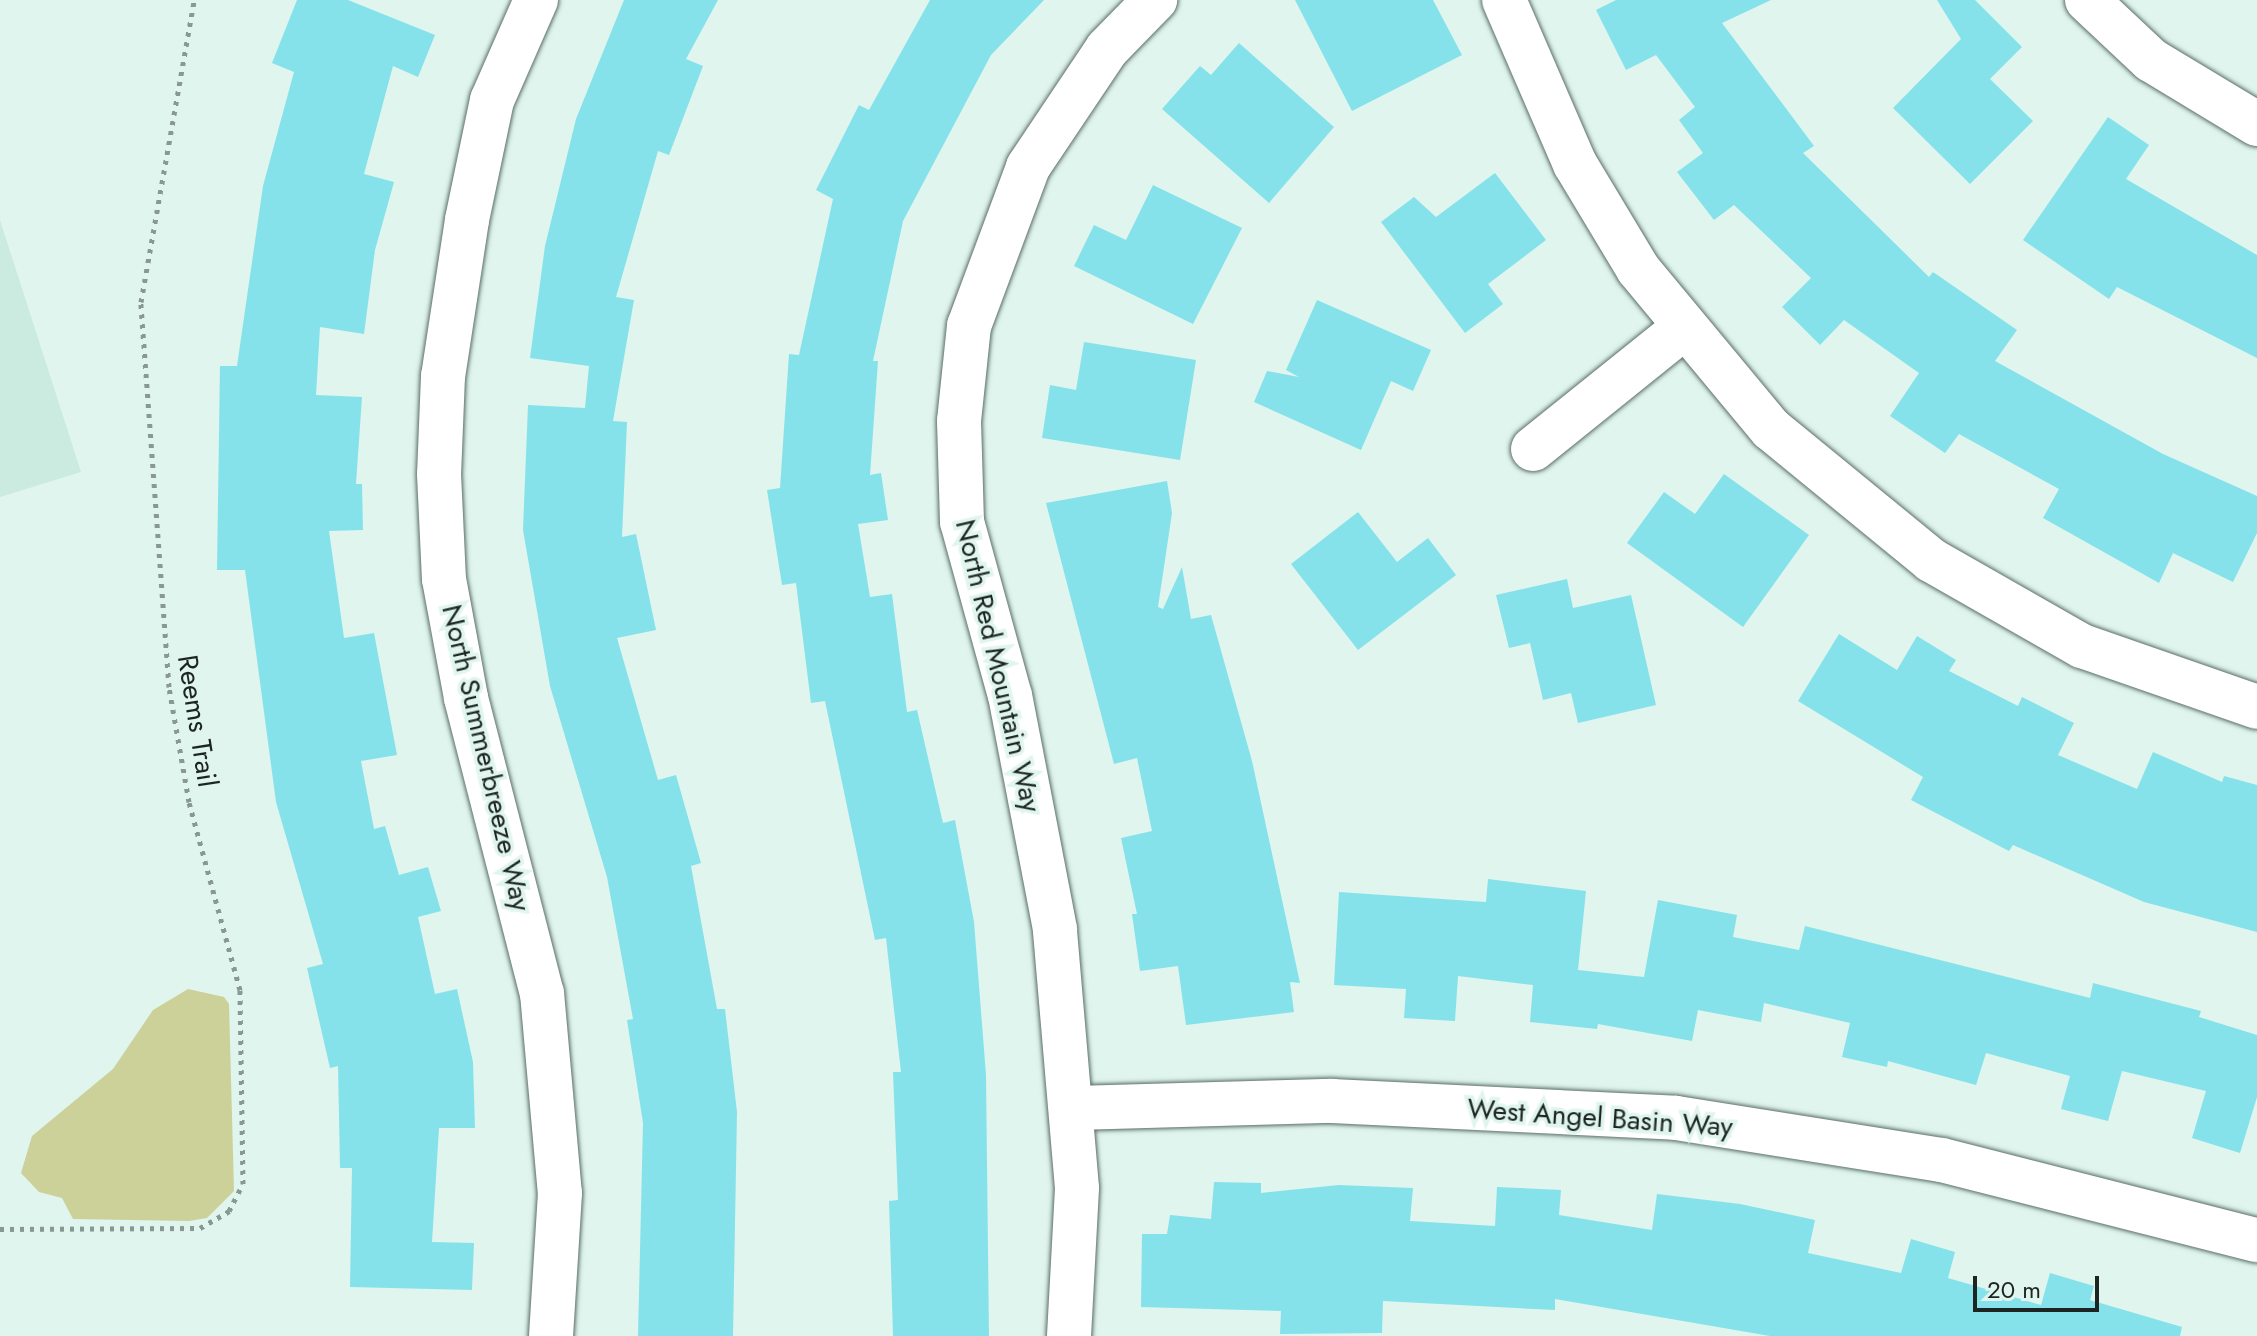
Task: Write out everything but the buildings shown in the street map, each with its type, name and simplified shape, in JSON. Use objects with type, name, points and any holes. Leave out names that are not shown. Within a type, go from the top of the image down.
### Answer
[{"type":"street","name":"North Summerbreeze Way","points":[[536,0],[492,100],[467,220],[443,376],[439,474],[444,579],[466,698],[542,993],[560,1193],[551,1336]]},
{"type":"street","name":"North Red Mountain Way","points":[[1069,1336],[1075,1108],[1046,883],[1010,696],[962,522],[959,421],[969,326],[1028,167],[1107,49],[1155,0]]},
{"type":"street","points":[[1504,0],[1575,164],[1682,329],[1771,429],[1931,560],[2082,646],[2257,707]]},
{"type":"street","points":[[2087,0],[2151,60],[2257,124]]},
{"type":"street","points":[[1533,449],[1682,329]]},
{"type":"street","name":"West Angel Basin Way","points":[[1075,1108],[1332,1101],[1676,1118],[1942,1160],[2257,1240]]},
{"type":"path","name":"Reems Trail","points":[[0,1229],[200,1228],[229,1211],[243,1184],[240,990],[189,802],[169,687],[141,302],[194,0]]},
{"type":"shaded area","points":[[0,220],[81,472],[0,497]]},
{"type":"green space","points":[[188,989],[224,997],[229,1004],[234,1191],[207,1218],[189,1221],[73,1219],[62,1198],[39,1192],[21,1173],[32,1136],[113,1069],[153,1010]]}]
